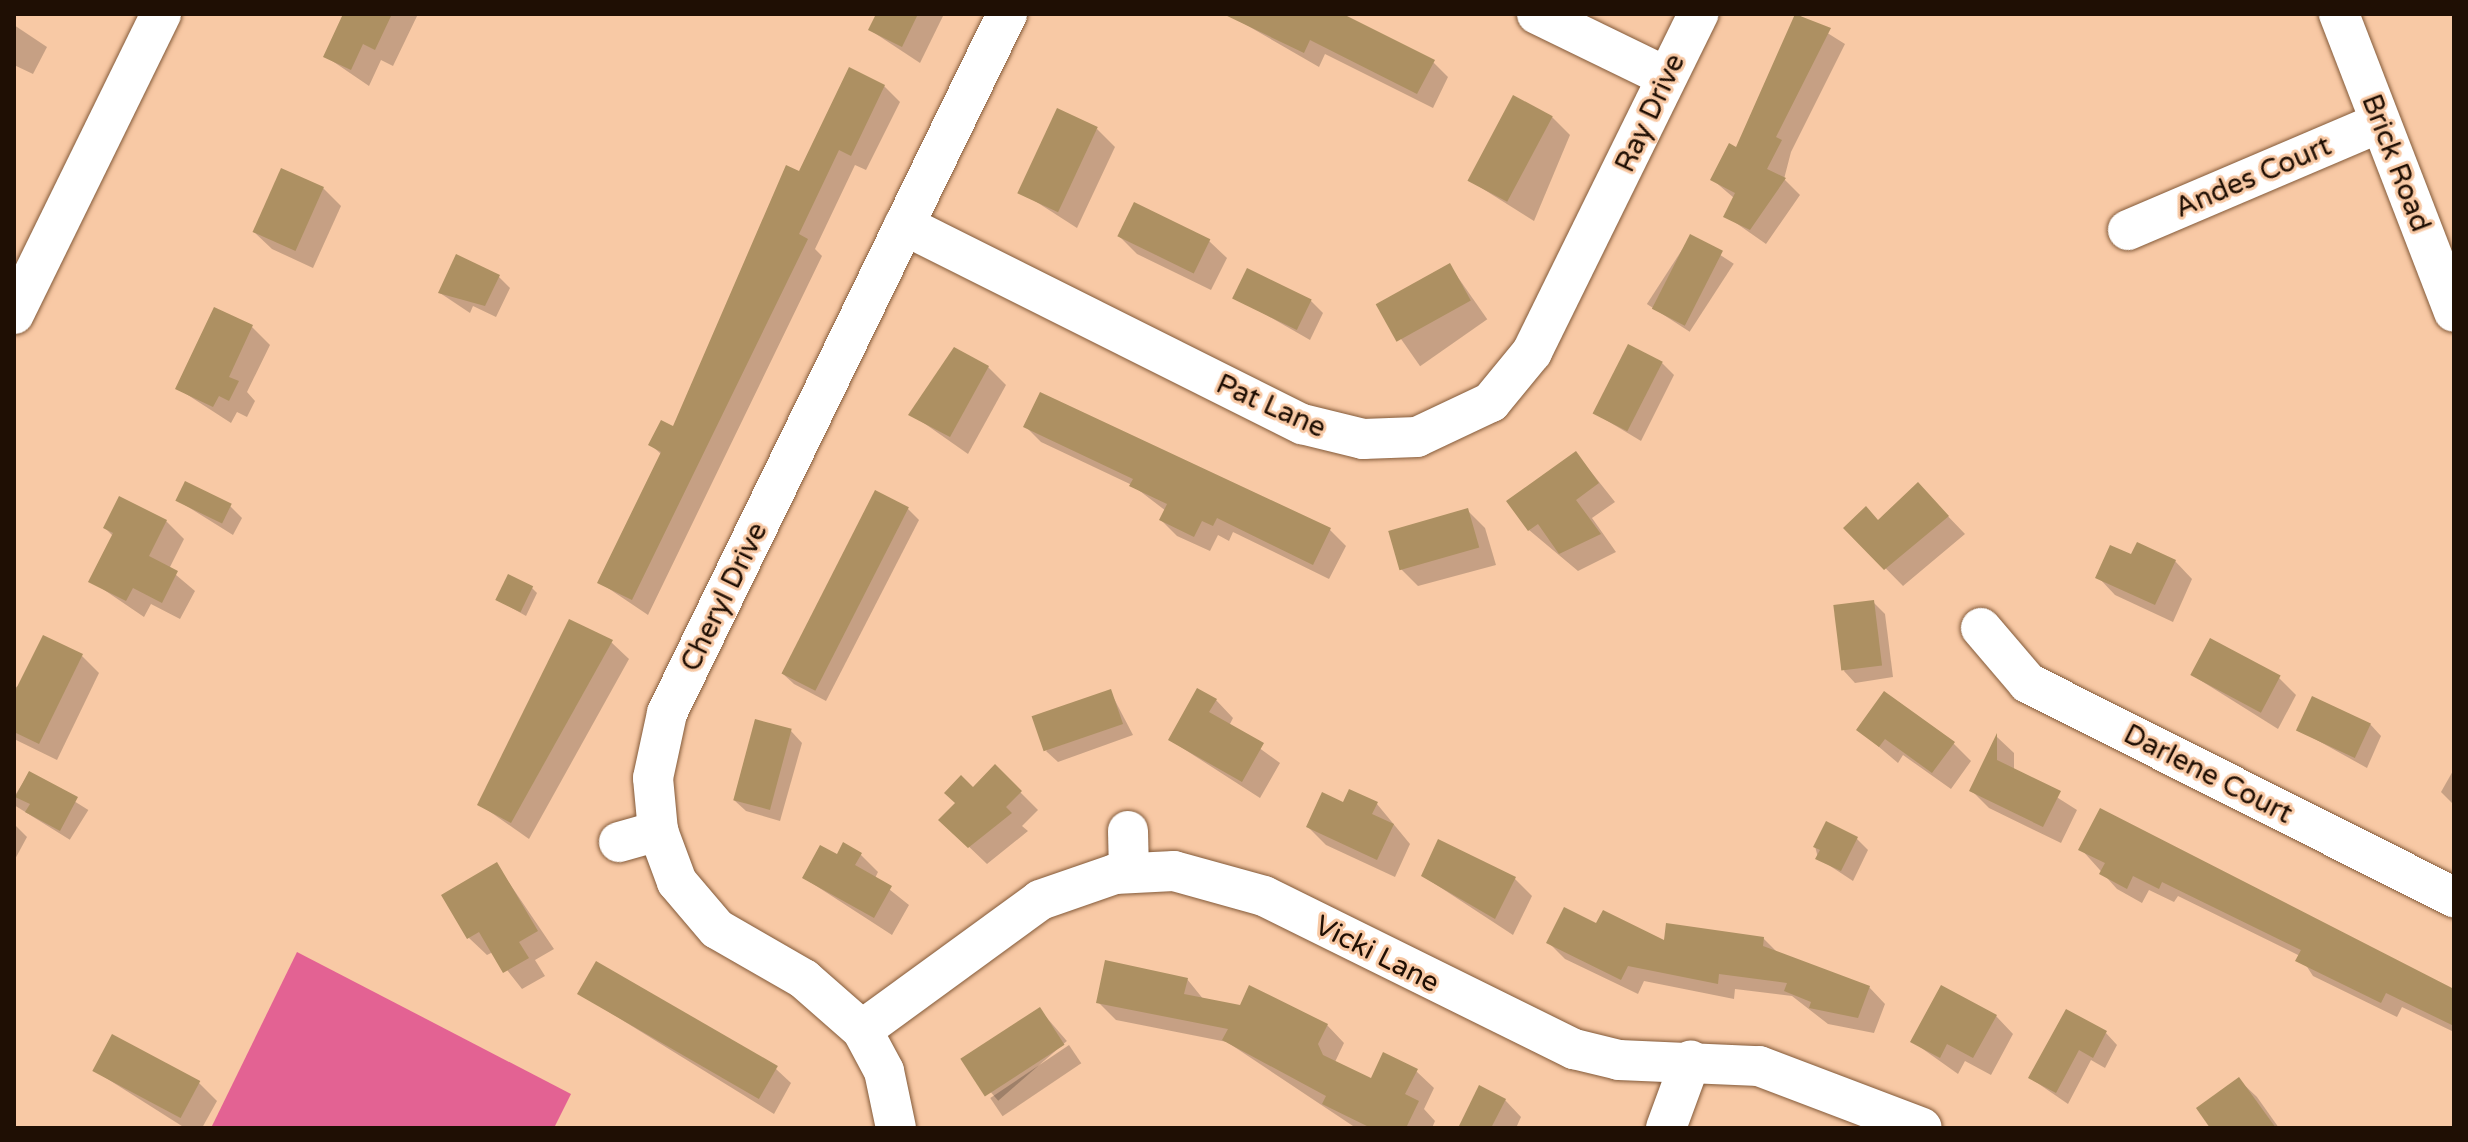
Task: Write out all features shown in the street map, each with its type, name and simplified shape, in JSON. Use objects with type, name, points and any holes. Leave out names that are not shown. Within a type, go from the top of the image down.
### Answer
[{"type":"street","points":[[14,314],[161,14]]},
{"type":"street","name":"Cheryl Drive","points":[[896,1128],[884,1071],[862,1030],[804,979],[717,929],[677,882],[658,831],[653,778],[667,713],[1007,14]]},
{"type":"street","points":[[1537,14],[1667,77]]},
{"type":"street","name":"Ray Drive","points":[[1603,213],[1698,14]]},
{"type":"street","name":"Brick Road","points":[[2339,14],[2454,312]]},
{"type":"street","name":"Andes Court","points":[[2128,230],[2379,123]]},
{"type":"street","name":"Pat Lane","points":[[904,225],[1302,424],[1395,440],[1466,417],[1515,377],[1603,213]]},
{"type":"street","name":"Darlene Court","points":[[1981,628],[2028,683],[2454,897]]},
{"type":"street","points":[[619,842],[658,831]]},
{"type":"street","points":[[1128,831],[1129,872]]},
{"type":"street","name":"Vicki Lane","points":[[862,1030],[1040,900],[1129,872],[1203,876],[1264,896],[1574,1049],[1619,1060],[1691,1060],[1759,1066],[1922,1128]]},
{"type":"street","points":[[1666,1128],[1691,1060]]},
{"type":"shaded area","points":[[297,952],[571,1094],[554,1128],[211,1128]]},
{"type":"building","points":[[343,14],[392,14],[375,50],[363,44],[351,70],[323,57]]},
{"type":"building","points":[[876,14],[918,14],[902,47],[868,30]]},
{"type":"building","points":[[1223,14],[1343,14],[1435,60],[1417,94],[1310,40],[1304,53]]},
{"type":"building","points":[[1795,14],[1831,28],[1776,137],[1782,140],[1767,169],[1786,178],[1750,230],[1723,217],[1735,193],[1710,180],[1729,143],[1736,147]]},
{"type":"building","points":[[849,67],[885,85],[851,156],[839,150],[799,234],[808,239],[632,600],[597,583],[661,452],[648,445],[661,420],[673,426],[786,165],[799,171]]},
{"type":"building","points":[[1513,95],[1553,116],[1507,202],[1467,181]]},
{"type":"building","points":[[1057,108],[1098,127],[1058,212],[1017,193]]},
{"type":"building","points":[[281,168],[324,187],[295,251],[253,232]]},
{"type":"building","points":[[1134,202],[1210,239],[1194,273],[1117,236]]},
{"type":"building","points":[[1690,234],[1723,251],[1685,326],[1652,309]]},
{"type":"building","points":[[456,254],[500,275],[485,306],[438,293]]},
{"type":"building","points":[[1450,263],[1471,301],[1397,342],[1376,304]]},
{"type":"building","points":[[1247,268],[1312,300],[1297,330],[1232,299]]},
{"type":"building","points":[[214,307],[253,325],[229,377],[239,381],[229,401],[219,396],[213,407],[175,389]]},
{"type":"building","points":[[1628,344],[1663,362],[1627,431],[1593,413]]},
{"type":"building","points":[[954,347],[989,366],[950,437],[908,415]]},
{"type":"building","points":[[1040,392],[1331,528],[1313,565],[1217,518],[1213,526],[1202,521],[1194,537],[1159,520],[1167,504],[1129,486],[1133,479],[1023,427]]},
{"type":"building","points":[[1576,451],[1599,483],[1576,500],[1601,534],[1559,554],[1538,524],[1528,531],[1506,501]]},
{"type":"building","points":[[185,481],[232,504],[222,524],[175,501]]},
{"type":"building","points":[[1918,482],[1949,516],[1884,570],[1843,528],[1866,506],[1878,520]]},
{"type":"building","points":[[875,490],[909,507],[815,691],[781,674]]},
{"type":"building","points":[[119,496],[167,520],[149,556],[178,571],[162,603],[133,588],[126,601],[88,582],[113,533],[103,528]]},
{"type":"building","points":[[1468,508],[1479,547],[1400,570],[1388,531]]},
{"type":"building","points":[[2137,542],[2176,560],[2155,605],[2095,578],[2110,545],[2131,554]]},
{"type":"building","points":[[508,574],[533,586],[520,612],[495,600]]},
{"type":"building","points":[[1874,600],[1882,666],[1841,671],[1833,605]]},
{"type":"building","points":[[569,619],[613,640],[511,823],[477,805]]},
{"type":"building","points":[[43,635],[83,654],[39,744],[14,732],[14,693]]},
{"type":"building","points":[[2210,638],[2281,676],[2261,713],[2190,675]]},
{"type":"building","points":[[1197,688],[1217,699],[1209,712],[1264,743],[1242,782],[1168,740]]},
{"type":"building","points":[[1111,689],[1123,724],[1044,751],[1032,716]]},
{"type":"building","points":[[1884,691],[1955,742],[1932,773],[1885,739],[1879,747],[1856,730]]},
{"type":"building","points":[[2312,696],[2371,723],[2355,758],[2296,730]]},
{"type":"building","points":[[755,719],[792,729],[770,810],[733,800]]},
{"type":"building","points":[[1997,733],[1997,760],[2061,791],[2043,827],[1969,791]]},
{"type":"building","points":[[995,764],[1022,791],[1006,807],[1012,813],[968,848],[938,820],[955,803],[944,793],[961,775],[973,787]]},
{"type":"building","points":[[29,771],[78,797],[60,831],[25,812],[30,804],[15,797]]},
{"type":"building","points":[[1349,789],[1378,802],[1372,814],[1394,824],[1377,860],[1306,827],[1322,792],[1343,802]]},
{"type":"building","points":[[2100,808],[2454,989],[2454,1026],[2386,993],[2381,1003],[2295,961],[2301,950],[2162,882],[2159,889],[2133,876],[2127,889],[2099,874],[2105,863],[2078,850]]},
{"type":"building","points":[[1826,821],[1858,837],[1841,871],[1815,859],[1820,850],[1813,847]]},
{"type":"building","points":[[1438,839],[1516,877],[1495,919],[1421,876]]},
{"type":"building","points":[[843,842],[862,853],[855,865],[892,886],[874,918],[802,878],[820,845],[837,854]]},
{"type":"building","points":[[497,862],[538,931],[519,942],[529,958],[503,973],[479,932],[467,939],[441,895]]},
{"type":"building","points":[[1564,907],[1596,923],[1603,910],[1664,940],[1666,923],[1764,937],[1763,946],[1870,986],[1858,1018],[1809,1008],[1811,1002],[1784,991],[1787,983],[1719,974],[1718,984],[1628,966],[1621,980],[1546,943]]},
{"type":"building","points":[[1105,960],[1188,978],[1184,994],[1240,1005],[1249,985],[1328,1024],[1318,1044],[1323,1055],[1371,1078],[1383,1052],[1418,1069],[1405,1094],[1419,1101],[1406,1128],[1371,1128],[1322,1104],[1326,1096],[1222,1040],[1228,1029],[1096,1003]]},
{"type":"building","points":[[596,961],[778,1066],[759,1099],[577,994]]},
{"type":"building","points":[[1941,985],[1997,1015],[1973,1058],[1947,1044],[1940,1058],[1910,1042]]},
{"type":"building","points":[[1040,1007],[1065,1045],[985,1096],[960,1059]]},
{"type":"building","points":[[2066,1009],[2107,1031],[2093,1058],[2079,1050],[2056,1093],[2028,1078]]},
{"type":"building","points":[[112,1034],[200,1081],[181,1118],[92,1071]]},
{"type":"building","points":[[2239,1077],[2276,1128],[2210,1128],[2196,1108]]},
{"type":"building","points":[[1479,1085],[1506,1099],[1491,1128],[1458,1128]]}]
